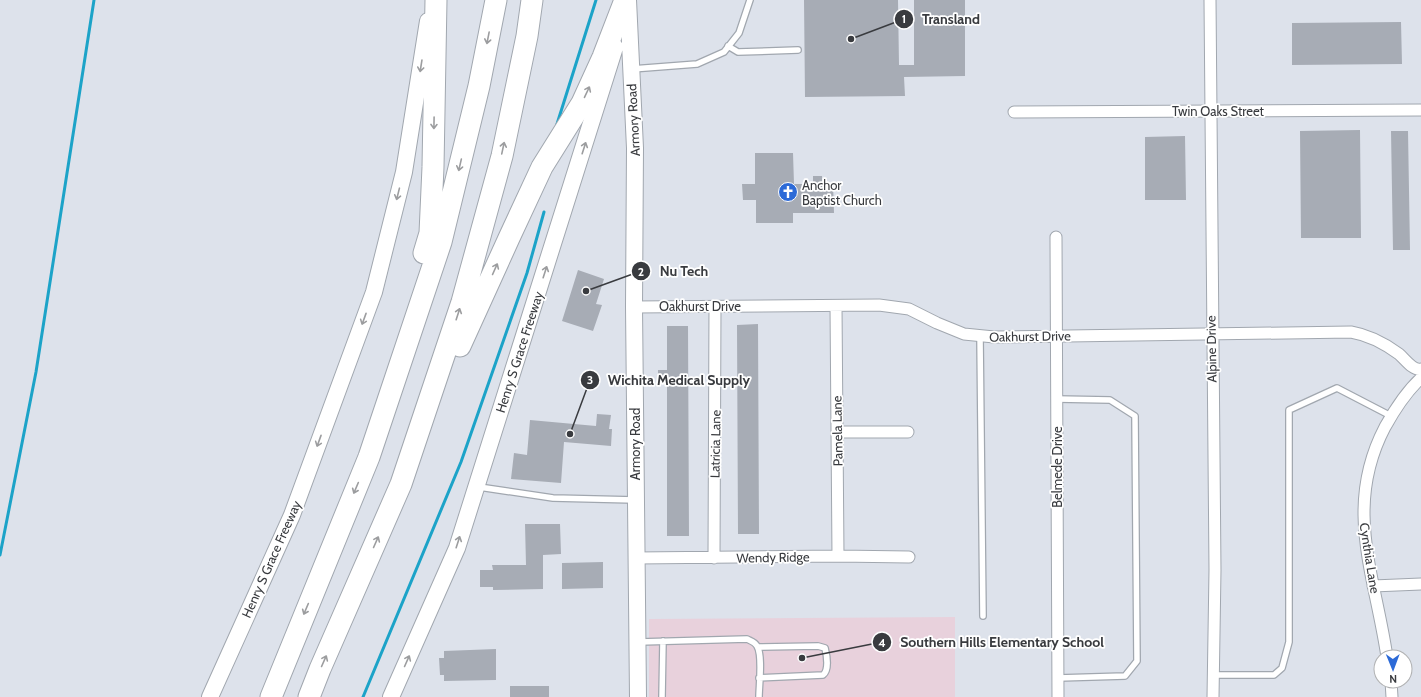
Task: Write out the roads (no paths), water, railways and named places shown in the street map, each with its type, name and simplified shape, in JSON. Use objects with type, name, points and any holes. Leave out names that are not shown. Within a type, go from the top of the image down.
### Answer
[{"type":"highway","points":[[369,457],[430,233],[433,167],[436,0]]},
{"type":"highway","points":[[271,697],[369,457],[442,242],[479,86],[496,0]]},
{"type":"highway","points":[[401,484],[462,302],[502,156],[527,36],[532,0]]},
{"type":"highway","points":[[310,697],[320,669],[508,238],[542,167],[582,103],[603,57],[626,0]]},
{"type":"street","name":"Henry S Grace Freeway","points":[[210,697],[292,515],[374,292],[404,172],[432,0]]},
{"type":"street","name":"Henry S Grace Freeway","points":[[391,697],[457,548],[613,58],[626,0]]},
{"type":"street","name":"Armory Road","points":[[626,0],[635,148],[634,307],[638,697]]},
{"type":"street","name":"Alpine Drive","points":[[1210,0],[1211,333],[1214,570],[1213,697]]},
{"type":"street","name":"Twin Oaks Street","points":[[1014,112],[1421,110]]},
{"type":"street","name":"Belmede Drive","points":[[1056,237],[1058,697]]},
{"type":"street","name":"Latricia Lane","points":[[714,558],[715,306]]},
{"type":"street","name":"Pamela Lane","points":[[836,306],[838,556]]},
{"type":"street","name":"Oakhurst Drive","points":[[634,307],[897,306],[919,313],[937,323],[964,334],[980,337],[1326,332],[1362,334],[1382,342],[1414,368],[1421,369]]},
{"type":"street","name":"Cynthia Lane","points":[[1385,649],[1366,547],[1363,507],[1369,464],[1376,445],[1391,416],[1421,378]]},
{"type":"street","points":[[837,432],[908,432]]},
{"type":"street","name":"Wendy Ridge","points":[[636,558],[838,556],[909,557]]},
{"type":"street","points":[[1373,586],[1421,584]]},
{"type":"lane","points":[[631,69],[697,64],[724,52],[739,34],[750,0]]},
{"type":"lane","points":[[728,46],[738,52],[798,50]]},
{"type":"lane","points":[[980,337],[983,616]]},
{"type":"lane","points":[[1213,675],[1274,675],[1282,668],[1289,642],[1289,410],[1337,388],[1391,416]]},
{"type":"lane","points":[[1057,399],[1110,400],[1135,416],[1137,661],[1125,676],[1058,678]]},
{"type":"lane","points":[[476,487],[553,498],[636,500]]},
{"type":"lane","points":[[637,642],[747,640],[754,642],[758,647],[759,697]]},
{"type":"lane","points":[[662,697],[663,641]]},
{"type":"lane","points":[[758,647],[818,646],[825,648],[826,652],[826,669],[822,675],[759,678]]},
{"type":"waterway","points":[[0,555],[36,372],[94,0]]},
{"type":"waterway","points":[[557,124],[596,0]]},
{"type":"waterway","points":[[363,697],[461,462],[527,273],[544,212]]},
{"type":"place","name":"Transland","points":[[851,39]]},
{"type":"place","name":"Anchor Baptist Church","points":[[788,192]]},
{"type":"place","name":"Nu Tech","points":[[586,291]]},
{"type":"place","name":"Wichita Medical Supply","points":[[570,434]]},
{"type":"place","name":"Southern Hills Elementary School","points":[[802,658]]}]
